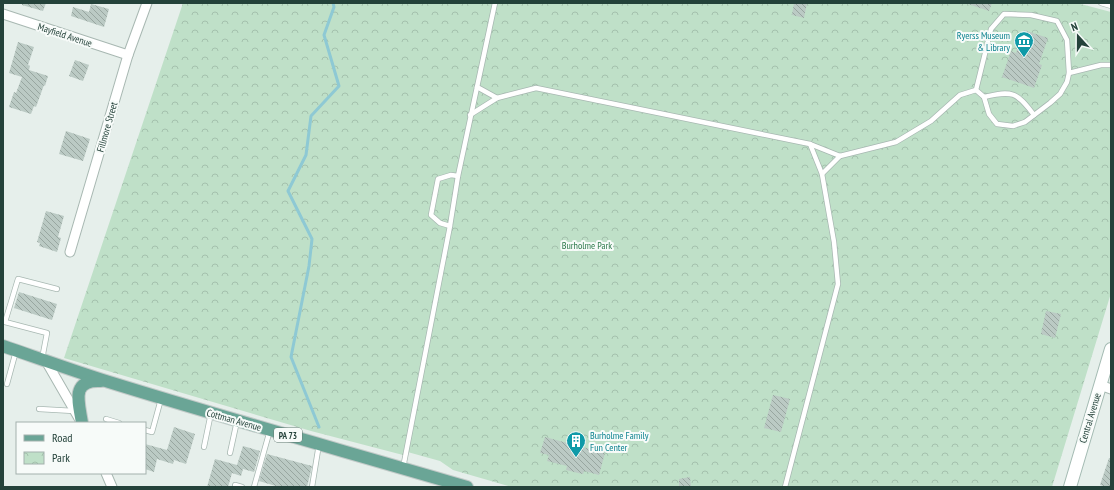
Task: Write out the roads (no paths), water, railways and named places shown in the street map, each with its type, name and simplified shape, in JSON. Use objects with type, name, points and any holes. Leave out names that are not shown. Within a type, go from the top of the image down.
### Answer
[{"type":"main road","name":"Cottman Avenue","points":[[3,346],[110,382],[237,421],[461,486]]},
{"type":"main road","name":"Central Avenue","points":[[1070,487],[1106,387],[1111,349]]},
{"type":"main road","points":[[82,422],[78,398],[79,390],[83,384],[92,381],[110,382]]},
{"type":"street","name":"Fillmore Street","points":[[70,252],[128,55],[147,3]]},
{"type":"street","name":"Mayfield Avenue","points":[[3,14],[128,55]]},
{"type":"street","points":[[44,360],[81,422]]},
{"type":"street","points":[[106,474],[112,487]]},
{"type":"lane","points":[[403,470],[470,115],[495,3]]},
{"type":"lane","points":[[1101,3],[1111,6]]},
{"type":"lane","points":[[1004,14],[1031,14],[1057,21],[1067,40],[1069,73],[1067,82],[1060,94],[1050,103],[1025,122],[1013,126],[997,124],[989,114],[984,97],[976,90],[991,29],[1004,14]]},
{"type":"lane","points":[[1069,73],[1101,65],[1111,65]]},
{"type":"lane","points":[[477,87],[497,98]]},
{"type":"lane","points":[[470,115],[497,98],[536,88],[810,144],[840,156]]},
{"type":"lane","points":[[822,174],[840,156],[896,142],[931,121],[960,95],[976,90]]},
{"type":"lane","points":[[984,97],[1002,93],[1012,94],[1024,101],[1034,116]]},
{"type":"lane","points":[[785,487],[838,284],[834,242],[822,174],[810,144]]},
{"type":"lane","points":[[450,226],[440,223],[431,215],[438,179],[450,175],[458,176]]},
{"type":"lane","points":[[44,360],[47,333],[6,322],[18,279],[57,289]]},
{"type":"lane","points":[[6,384],[16,351]]},
{"type":"lane","points":[[146,430],[152,432],[162,397]]},
{"type":"lane","points":[[39,409],[74,411]]},
{"type":"lane","points":[[204,446],[211,413]]},
{"type":"lane","points":[[106,420],[115,422]]},
{"type":"lane","points":[[230,453],[237,421]]},
{"type":"lane","points":[[254,487],[270,430]]},
{"type":"lane","points":[[312,487],[319,444]]},
{"type":"lane","points":[[235,485],[242,487]]},
{"type":"waterway","points":[[319,427],[291,357],[309,266],[312,239],[288,191],[306,155],[311,116],[339,86],[324,35],[334,7],[333,3]]},
{"type":"place","name":"Ryerss Museum & Library","points":[[1024,58]]},
{"type":"place","name":"Burholme Family Fun Center","points":[[576,458]]},
{"type":"park label","name":"Burholme Park","points":[[587,245]]}]
